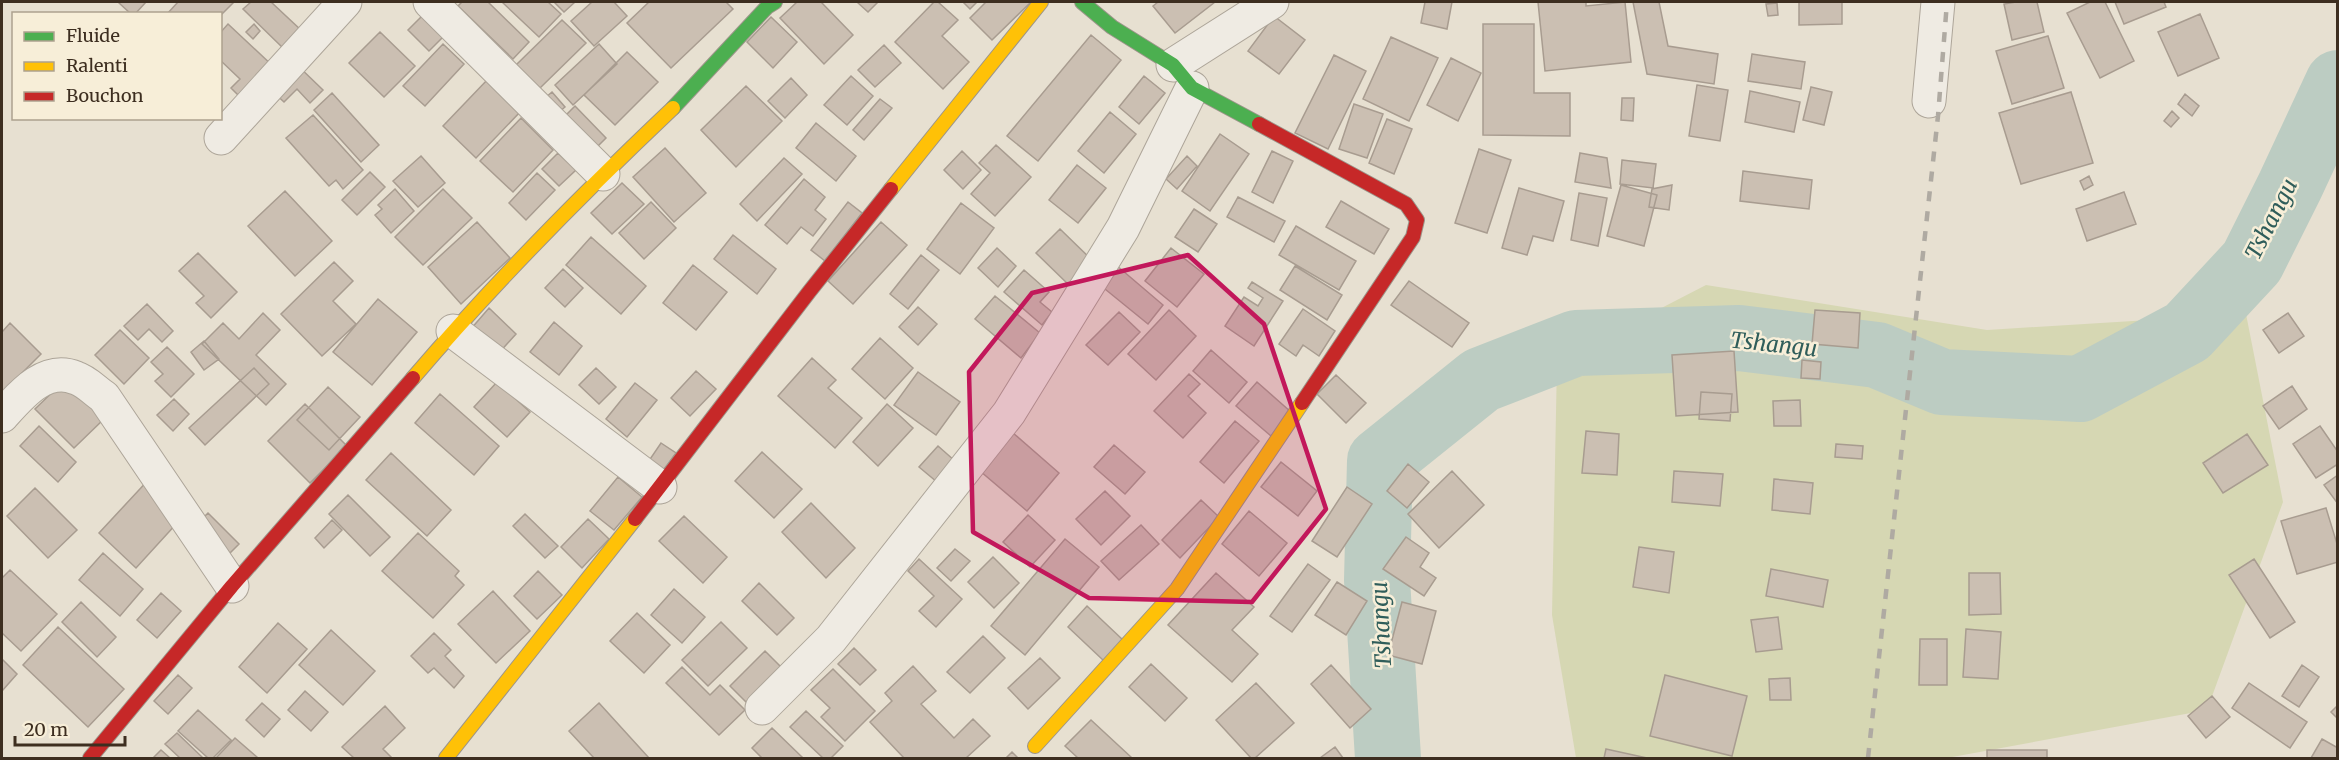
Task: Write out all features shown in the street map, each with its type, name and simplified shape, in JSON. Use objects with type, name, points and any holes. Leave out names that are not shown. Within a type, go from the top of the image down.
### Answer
[{"type":"street","points":[[221,138],[345,2]]},
{"type":"street","points":[[430,2],[603,174]]},
{"type":"street","points":[[446,759],[660,487],[809,292],[1041,2]]},
{"type":"street","points":[[1035,746],[1177,589],[1413,237],[1417,220],[1406,204],[1183,76],[1112,27],[1082,2]]},
{"type":"street","points":[[762,708],[831,639],[1009,413],[1123,228],[1183,76],[1272,2]]},
{"type":"street","points":[[1929,101],[1938,2]]},
{"type":"street","points":[[90,759],[232,586],[453,331],[603,174],[684,97],[768,3]]},
{"type":"street","points":[[453,331],[660,487]]},
{"type":"street","points":[[2,416],[27,388],[53,375],[76,378],[104,397],[232,586]]},
{"type":"highlighted area","points":[[1188,255],[1264,324],[1326,509],[1252,602],[1089,598],[973,532],[969,372],[1032,293]]},
{"type":"green space","points":[[1706,285],[1987,330],[2246,314],[2283,502],[2207,710],[1947,758],[1576,758],[1552,615],[1557,362]]},
{"type":"building","points":[[118,2],[146,2],[137,12],[129,12]]},
{"type":"building","points":[[178,2],[234,2],[222,14],[222,12],[169,12]]},
{"type":"building","points":[[251,2],[271,2],[302,31],[284,49],[243,9]]},
{"type":"building","points":[[462,2],[488,2],[529,42],[513,59],[458,6]]},
{"type":"building","points":[[502,2],[548,2],[561,14],[539,37]]},
{"type":"building","points":[[554,2],[575,2],[564,12]]},
{"type":"building","points":[[592,2],[614,2],[627,16],[594,46],[571,21]]},
{"type":"building","points":[[649,2],[726,2],[733,9],[671,68],[627,23]]},
{"type":"building","points":[[797,2],[821,2],[853,35],[824,64],[780,18]]},
{"type":"building","points":[[857,2],[878,2],[868,12]]},
{"type":"building","points":[[934,2],[938,2],[958,20],[942,36],[969,62],[943,89],[895,42]]},
{"type":"building","points":[[963,2],[977,2],[970,9]]},
{"type":"building","points":[[986,2],[1031,2],[992,40],[970,18]]},
{"type":"building","points":[[1158,2],[1215,2],[1175,33],[1153,6]]},
{"type":"building","points":[[1425,2],[1452,2],[1447,29],[1421,23]]},
{"type":"building","points":[[1538,2],[1586,2],[1586,6],[1625,2],[1631,62],[1545,71]]},
{"type":"building","points":[[1633,2],[1659,2],[1668,46],[1718,54],[1714,84],[1647,74]]},
{"type":"building","points":[[1799,2],[1842,2],[1842,24],[1799,25]]},
{"type":"building","points":[[2037,2],[2044,32],[2012,40],[2004,4]]},
{"type":"building","points":[[2090,2],[2105,2],[2134,61],[2100,78],[2067,13]]},
{"type":"building","points":[[2115,2],[2164,2],[2166,7],[2124,24]]},
{"type":"building","points":[[1777,3],[1778,15],[1768,16],[1766,4]]},
{"type":"building","points":[[431,7],[452,28],[429,51],[408,30]]},
{"type":"building","points":[[2200,14],[2219,58],[2178,76],[2158,32]]},
{"type":"building","points":[[1274,16],[1305,40],[1279,74],[1248,51]]},
{"type":"building","points":[[771,17],[797,42],[773,68],[747,42]]},
{"type":"building","points":[[562,20],[586,43],[539,89],[516,65]]},
{"type":"building","points":[[228,24],[275,68],[244,101],[231,88],[240,79],[222,62],[222,31]]},
{"type":"building","points":[[254,24],[260,31],[253,39],[246,32]]},
{"type":"building","points":[[1483,24],[1534,24],[1534,93],[1570,93],[1570,136],[1483,135]]},
{"type":"building","points":[[380,32],[415,66],[384,97],[349,63]]},
{"type":"building","points":[[1091,35],[1121,60],[1038,161],[1007,136]]},
{"type":"building","points":[[2048,36],[2064,88],[2012,104],[1996,51]]},
{"type":"building","points":[[1391,37],[1438,58],[1409,121],[1363,99]]},
{"type":"building","points":[[443,44],[464,64],[425,106],[403,86]]},
{"type":"building","points":[[599,44],[617,64],[573,105],[555,85]]},
{"type":"building","points":[[884,45],[901,63],[875,87],[858,70]]},
{"type":"building","points":[[627,52],[658,82],[615,125],[584,95]]},
{"type":"building","points":[[1752,54],[1805,62],[1801,89],[1748,81]]},
{"type":"building","points":[[1334,55],[1366,71],[1328,149],[1295,133]]},
{"type":"building","points":[[1451,58],[1481,73],[1458,121],[1427,105]]},
{"type":"building","points":[[294,62],[323,90],[310,103],[297,89],[284,102],[269,88]]},
{"type":"building","points":[[851,76],[873,96],[847,125],[824,105]]},
{"type":"building","points":[[1144,76],[1165,93],[1139,124],[1119,107]]},
{"type":"building","points":[[791,78],[807,95],[785,118],[768,101]]},
{"type":"building","points":[[488,79],[521,111],[476,158],[443,126]]},
{"type":"building","points":[[1697,85],[1728,90],[1720,141],[1689,136]]},
{"type":"building","points":[[746,86],[782,121],[736,167],[701,130]]},
{"type":"building","points":[[1811,87],[1832,92],[1824,125],[1803,120]]},
{"type":"building","points":[[1750,91],[1800,102],[1794,132],[1745,122]]},
{"type":"building","points":[[552,92],[565,107],[551,119],[538,104]]},
{"type":"building","points":[[2071,92],[2093,163],[2021,184],[1999,113]]},
{"type":"building","points":[[332,93],[379,145],[361,162],[314,110]]},
{"type":"building","points":[[2185,94],[2199,106],[2192,116],[2178,104]]},
{"type":"building","points":[[1622,98],[1634,98],[1633,121],[1621,120]]},
{"type":"building","points":[[880,99],[892,108],[864,140],[853,130]]},
{"type":"building","points":[[1354,104],[1383,114],[1367,158],[1339,149]]},
{"type":"building","points":[[575,106],[606,138],[591,153],[560,121]]},
{"type":"building","points":[[2172,111],[2179,118],[2171,127],[2164,121]]},
{"type":"building","points":[[1110,112],[1136,134],[1104,173],[1078,151]]},
{"type":"building","points":[[313,115],[363,170],[343,189],[336,180],[329,186],[286,138]]},
{"type":"building","points":[[521,118],[553,150],[513,192],[480,161]]},
{"type":"building","points":[[1387,119],[1412,129],[1394,174],[1369,163]]},
{"type":"building","points":[[816,123],[856,156],[836,181],[796,148]]},
{"type":"building","points":[[1220,134],[1249,154],[1210,211],[1182,191]]},
{"type":"building","points":[[996,145],[1031,177],[995,216],[971,194],[990,173],[979,163]]},
{"type":"building","points":[[665,148],[706,193],[674,222],[633,177]]},
{"type":"building","points":[[1479,149],[1511,160],[1487,233],[1455,223]]},
{"type":"building","points":[[962,151],[981,170],[963,189],[944,170]]},
{"type":"building","points":[[1272,151],[1293,161],[1273,203],[1252,192]]},
{"type":"building","points":[[558,153],[576,170],[559,186],[542,169]]},
{"type":"building","points":[[1580,153],[1607,158],[1611,188],[1575,182]]},
{"type":"building","points":[[421,156],[445,183],[418,207],[393,181]]},
{"type":"building","points":[[1187,156],[1197,166],[1177,189],[1166,179]]},
{"type":"building","points":[[784,158],[802,174],[757,221],[740,204]]},
{"type":"building","points":[[1622,160],[1656,164],[1653,188],[1620,184]]},
{"type":"building","points":[[1077,165],[1106,188],[1078,223],[1049,200]]},
{"type":"building","points":[[1743,171],[1812,180],[1809,209],[1740,201]]},
{"type":"building","points":[[370,172],[385,187],[357,215],[342,200]]},
{"type":"building","points":[[537,173],[555,190],[526,220],[509,203]]},
{"type":"building","points":[[2089,176],[2093,185],[2084,190],[2080,181]]},
{"type":"building","points":[[804,179],[825,197],[815,210],[826,219],[813,236],[801,227],[787,244],[765,225]]},
{"type":"building","points":[[622,183],[644,204],[612,234],[591,213]]},
{"type":"building","points":[[1621,185],[1657,195],[1644,246],[1607,236]]},
{"type":"building","points":[[1672,185],[1669,210],[1649,207],[1652,189]]},
{"type":"building","points":[[1519,188],[1564,201],[1553,241],[1533,236],[1527,255],[1502,248]]},
{"type":"building","points":[[395,189],[414,211],[391,233],[375,215],[382,209],[378,205]]},
{"type":"building","points":[[443,189],[472,218],[423,265],[395,237]]},
{"type":"building","points":[[285,191],[332,241],[295,276],[248,226]]},
{"type":"building","points":[[2124,192],[2136,224],[2087,241],[2076,209]]},
{"type":"building","points":[[1579,193],[1607,198],[1598,246],[1571,240]]},
{"type":"building","points":[[1238,197],[1285,221],[1274,242],[1227,217]]},
{"type":"building","points":[[1341,201],[1389,229],[1374,254],[1326,227]]},
{"type":"building","points":[[651,202],[676,228],[644,259],[619,233]]},
{"type":"building","points":[[848,202],[862,213],[825,261],[811,250]]},
{"type":"building","points":[[961,203],[994,228],[960,274],[927,249]]},
{"type":"building","points":[[1194,209],[1217,224],[1198,252],[1175,237]]},
{"type":"building","points":[[477,222],[510,258],[461,304],[428,267]]},
{"type":"building","points":[[881,222],[907,245],[853,304],[828,281]]},
{"type":"building","points":[[1296,226],[1356,261],[1339,290],[1279,255]]},
{"type":"building","points":[[1060,229],[1096,264],[1072,288],[1036,253]]},
{"type":"building","points":[[733,235],[776,269],[757,294],[714,259]]},
{"type":"building","points":[[591,237],[646,286],[621,314],[566,265]]},
{"type":"building","points":[[997,248],[1016,266],[998,287],[978,268]]},
{"type":"building","points":[[1171,248],[1204,274],[1177,307],[1145,281]]},
{"type":"building","points":[[198,253],[237,292],[211,318],[196,303],[204,296],[179,271]]},
{"type":"building","points":[[921,255],[939,270],[908,309],[890,294]]},
{"type":"building","points":[[334,262],[353,281],[333,301],[356,324],[322,356],[281,314]]},
{"type":"building","points":[[693,265],[727,292],[696,330],[663,303]]},
{"type":"building","points":[[1116,265],[1163,305],[1148,324],[1100,285]]},
{"type":"building","points":[[1295,266],[1342,295],[1327,320],[1280,290]]},
{"type":"building","points":[[563,269],[583,288],[565,307],[545,288]]},
{"type":"building","points":[[1024,270],[1049,292],[1040,302],[1052,312],[1042,325],[1004,292]]},
{"type":"building","points":[[1409,281],[1469,323],[1452,347],[1391,305]]},
{"type":"building","points":[[1252,282],[1283,301],[1254,346],[1225,326],[1244,297],[1258,306],[1263,298],[1248,288]]},
{"type":"building","points":[[995,296],[1040,333],[1021,358],[975,319]]},
{"type":"building","points":[[378,299],[417,332],[372,385],[333,352]]},
{"type":"building","points":[[147,304],[173,331],[162,342],[149,329],[138,340],[124,326]]},
{"type":"building","points":[[918,307],[937,324],[918,345],[899,327]]},
{"type":"building","points":[[489,308],[516,334],[497,355],[470,330]]},
{"type":"building","points":[[1303,309],[1335,331],[1319,356],[1303,345],[1296,356],[1279,344]]},
{"type":"building","points":[[1169,310],[1196,336],[1156,380],[1128,354]]},
{"type":"building","points":[[1815,310],[1860,313],[1858,348],[1812,344]]},
{"type":"building","points":[[1119,312],[1140,332],[1108,365],[1086,345]]},
{"type":"building","points":[[263,313],[280,330],[256,355],[286,384],[266,405],[202,344],[223,323],[239,339]]},
{"type":"building","points":[[2288,313],[2304,336],[2279,353],[2263,330]]},
{"type":"building","points":[[554,322],[582,346],[559,375],[530,352]]},
{"type":"building","points":[[10,323],[41,354],[2,393],[2,332]]},
{"type":"building","points":[[120,330],[149,358],[124,384],[95,355]]},
{"type":"building","points":[[880,338],[913,368],[885,399],[852,369]]},
{"type":"building","points":[[204,341],[219,359],[204,370],[191,352]]},
{"type":"building","points":[[167,347],[194,374],[171,397],[155,381],[163,374],[151,362]]},
{"type":"building","points":[[1211,350],[1247,382],[1229,403],[1193,371]]},
{"type":"building","points":[[1734,351],[1738,412],[1676,416],[1672,355]]},
{"type":"building","points":[[812,358],[836,380],[828,388],[862,418],[835,448],[778,396]]},
{"type":"building","points":[[1802,360],[1821,362],[1820,379],[1801,378]]},
{"type":"building","points":[[254,368],[269,384],[205,445],[189,428]]},
{"type":"building","points":[[596,368],[616,387],[599,404],[579,385]]},
{"type":"building","points":[[696,371],[716,389],[690,416],[671,398]]},
{"type":"building","points":[[918,372],[960,402],[936,435],[894,405]]},
{"type":"building","points":[[1189,374],[1200,384],[1188,396],[1206,413],[1183,438],[1154,411]]},
{"type":"building","points":[[1336,375],[1366,403],[1346,423],[1317,394]]},
{"type":"building","points":[[67,378],[106,417],[74,448],[35,409]]},
{"type":"building","points":[[497,382],[530,412],[507,437],[474,407]]},
{"type":"building","points":[[1257,382],[1291,412],[1271,436],[1236,406]]},
{"type":"building","points":[[635,383],[657,400],[627,437],[606,419]]},
{"type":"building","points":[[2292,386],[2307,409],[2279,429],[2263,406]]},
{"type":"building","points":[[328,387],[360,417],[329,450],[297,420]]},
{"type":"building","points":[[1701,392],[1732,394],[1730,421],[1699,419]]},
{"type":"building","points":[[440,394],[499,446],[474,475],[415,423]]},
{"type":"building","points":[[174,399],[189,414],[173,431],[157,415]]},
{"type":"building","points":[[1800,400],[1801,426],[1774,426],[1773,401]]},
{"type":"building","points":[[305,404],[347,446],[310,483],[268,441]]},
{"type":"building","points":[[887,404],[913,428],[878,466],[853,442]]},
{"type":"building","points":[[1235,421],[1259,441],[1224,483],[1200,462]]},
{"type":"building","points":[[39,426],[76,462],[58,482],[20,446]]},
{"type":"building","points":[[2320,426],[2338,452],[2338,464],[2316,478],[2293,444]]},
{"type":"building","points":[[1586,431],[1619,434],[1617,475],[1582,473]]},
{"type":"building","points":[[1013,433],[1059,473],[1027,511],[980,471]]},
{"type":"building","points":[[2247,434],[2268,465],[2223,493],[2203,463]]},
{"type":"building","points":[[661,443],[676,453],[658,478],[644,468]]},
{"type":"building","points":[[1836,444],[1863,446],[1862,459],[1835,457]]},
{"type":"building","points":[[1114,445],[1145,472],[1125,494],[1094,467]]},
{"type":"building","points":[[938,446],[955,461],[937,482],[919,467]]},
{"type":"building","points":[[762,452],[802,489],[774,518],[735,481]]},
{"type":"building","points":[[391,453],[451,510],[427,536],[366,480]]},
{"type":"building","points":[[1281,462],[1317,491],[1298,516],[1261,487]]},
{"type":"building","points":[[1408,464],[1429,482],[1407,508],[1387,491]]},
{"type":"building","points":[[1452,471],[1484,505],[1439,548],[1408,514]]},
{"type":"building","points":[[1674,471],[1723,474],[1720,506],[1672,502]]},
{"type":"building","points":[[2338,475],[2338,504],[2324,485]]},
{"type":"building","points":[[151,477],[188,511],[136,568],[99,533]]},
{"type":"building","points":[[618,477],[642,497],[614,530],[590,511]]},
{"type":"building","points":[[1774,479],[1813,483],[1810,514],[1772,510]]},
{"type":"building","points":[[1347,487],[1372,504],[1337,557],[1312,541]]},
{"type":"building","points":[[35,488],[77,530],[48,558],[7,516]]},
{"type":"building","points":[[1105,491],[1130,516],[1101,545],[1076,519]]},
{"type":"building","points":[[348,495],[390,537],[370,556],[329,514]]},
{"type":"building","points":[[1201,500],[1219,517],[1180,558],[1162,540]]},
{"type":"building","points":[[811,503],[855,548],[826,578],[782,532]]},
{"type":"building","points":[[2326,508],[2338,547],[2338,562],[2297,574],[2281,521]]},
{"type":"building","points":[[1249,511],[1287,543],[1259,576],[1222,544]]},
{"type":"building","points":[[208,513],[239,544],[220,563],[189,532]]},
{"type":"building","points":[[525,514],[558,546],[545,558],[513,526]]},
{"type":"building","points":[[1028,515],[1055,540],[1030,567],[1003,542]]},
{"type":"building","points":[[684,516],[727,557],[703,583],[659,541]]},
{"type":"building","points":[[588,519],[609,539],[582,568],[561,547]]},
{"type":"building","points":[[332,520],[342,530],[324,548],[315,538]]},
{"type":"building","points":[[1141,525],[1159,544],[1119,580],[1101,561]]},
{"type":"building","points":[[418,533],[459,571],[455,576],[464,585],[433,618],[382,571]]},
{"type":"building","points":[[1406,537],[1429,553],[1420,567],[1436,578],[1424,596],[1383,569]]},
{"type":"building","points":[[1065,539],[1099,567],[1025,655],[991,626]]},
{"type":"building","points":[[1639,547],[1674,552],[1669,593],[1633,587]]},
{"type":"building","points":[[955,549],[970,561],[951,581],[937,568]]},
{"type":"building","points":[[103,553],[143,589],[120,616],[79,580]]},
{"type":"building","points":[[993,557],[1019,583],[994,608],[968,582]]},
{"type":"building","points":[[919,559],[962,599],[936,627],[919,611],[934,596],[908,571]]},
{"type":"building","points":[[2254,559],[2295,622],[2270,638],[2229,575]]},
{"type":"building","points":[[1308,564],[1330,580],[1292,632],[1270,616]]},
{"type":"building","points":[[1771,569],[1828,580],[1823,607],[1766,596]]},
{"type":"building","points":[[10,570],[57,614],[21,651],[2,633],[2,578]]},
{"type":"building","points":[[538,571],[562,595],[537,619],[514,596]]},
{"type":"building","points":[[1216,573],[1254,607],[1232,630],[1258,654],[1232,682],[1168,625]]},
{"type":"building","points":[[1969,573],[2000,573],[2001,614],[1969,615]]},
{"type":"building","points":[[1337,582],[1367,601],[1346,635],[1315,615]]},
{"type":"building","points":[[759,583],[794,618],[777,635],[742,601]]},
{"type":"building","points":[[674,589],[705,617],[682,643],[651,615]]},
{"type":"building","points":[[493,591],[530,631],[496,663],[458,624]]},
{"type":"building","points":[[161,593],[181,611],[157,638],[137,620]]},
{"type":"building","points":[[81,602],[116,637],[97,657],[62,622]]},
{"type":"building","points":[[1402,602],[1436,611],[1422,664],[1388,655]]},
{"type":"building","points":[[1087,606],[1123,640],[1104,661],[1068,627]]},
{"type":"building","points":[[637,613],[670,645],[644,673],[610,641]]},
{"type":"building","points":[[1778,617],[1782,649],[1756,652],[1751,620]]},
{"type":"building","points":[[721,622],[747,648],[708,686],[682,660]]},
{"type":"building","points":[[278,623],[307,649],[267,693],[239,667]]},
{"type":"building","points":[[58,627],[124,689],[88,727],[23,665]]},
{"type":"building","points":[[1966,629],[2001,632],[1998,679],[1963,677]]},
{"type":"building","points":[[331,630],[375,671],[343,705],[299,665]]},
{"type":"building","points":[[434,633],[451,650],[445,656],[464,676],[454,688],[434,668],[428,673],[411,656]]},
{"type":"building","points":[[983,636],[1005,658],[970,693],[947,672]]},
{"type":"building","points":[[1920,639],[1947,639],[1947,685],[1919,685]]},
{"type":"building","points":[[854,648],[876,670],[860,685],[838,664]]},
{"type":"building","points":[[765,651],[784,670],[749,705],[730,686]]},
{"type":"building","points":[[1040,658],[1060,678],[1028,709],[1008,688]]},
{"type":"building","points":[[2,659],[17,674],[2,691]]},
{"type":"building","points":[[1151,664],[1187,698],[1165,721],[1129,687]]},
{"type":"building","points":[[1331,665],[1371,709],[1350,728],[1311,684]]},
{"type":"building","points":[[2302,665],[2319,677],[2299,707],[2282,696]]},
{"type":"building","points":[[913,666],[936,691],[921,704],[954,738],[973,719],[990,736],[966,758],[904,758],[870,722],[892,701],[885,693]]},
{"type":"building","points":[[682,667],[710,695],[720,685],[745,710],[719,735],[666,683]]},
{"type":"building","points":[[833,669],[875,711],[845,741],[821,717],[830,708],[811,690]]},
{"type":"building","points":[[178,675],[192,688],[168,714],[154,701]]},
{"type":"building","points":[[1665,675],[1747,696],[1732,756],[1650,736]]},
{"type":"building","points":[[1790,678],[1791,700],[1770,700],[1769,679]]},
{"type":"building","points":[[1256,683],[1294,723],[1255,758],[1251,758],[1216,720]]},
{"type":"building","points":[[2249,683],[2307,722],[2290,748],[2232,708]]},
{"type":"building","points":[[305,691],[328,712],[311,731],[288,710]]},
{"type":"building","points":[[2212,696],[2230,717],[2206,738],[2188,716]]},
{"type":"building","points":[[262,703],[280,719],[264,737],[246,720]]},
{"type":"building","points":[[599,703],[649,758],[594,758],[569,731]]},
{"type":"building","points":[[2338,705],[2338,719],[2331,712]]},
{"type":"building","points":[[385,706],[405,728],[383,749],[392,758],[354,758],[342,747]]},
{"type":"building","points":[[198,710],[231,740],[213,758],[208,758],[178,731]]},
{"type":"building","points":[[806,711],[843,746],[831,758],[823,758],[790,727]]},
{"type":"building","points":[[1091,720],[1132,758],[1078,758],[1065,746]]},
{"type":"building","points":[[772,728],[803,758],[762,758],[752,748]]},
{"type":"building","points":[[177,733],[203,758],[180,758],[165,744]]},
{"type":"building","points":[[235,738],[257,757],[216,758]]},
{"type":"building","points":[[2322,739],[2338,748],[2338,758],[2311,758]]},
{"type":"building","points":[[1335,747],[1343,758],[1320,758]]},
{"type":"building","points":[[1606,749],[1647,758],[1604,758]]},
{"type":"building","points":[[161,750],[170,758],[153,758]]},
{"type":"building","points":[[1987,750],[2047,750],[2047,758],[1987,758]]},
{"type":"building","points":[[1012,752],[1018,758],[1006,758]]},
{"type":"waterway","name":"Tshangu","points":[[1388,758],[1377,580],[1380,461],[1481,380],[1576,343],[1739,338],[1877,355],[1942,382],[2080,389],[2187,332],[2252,262],[2338,83]]},
{"type":"railway","points":[[1868,758],[1938,116],[1947,2]]},
{"type":"traffic: fast","points":[[673,108],[767,7],[775,2]]},
{"type":"traffic: fast","points":[[1082,2],[1112,27],[1173,65],[1192,88],[1259,124]]},
{"type":"traffic: slow","points":[[891,189],[1041,2]]},
{"type":"traffic: slow","points":[[413,378],[539,240],[673,108]]},
{"type":"traffic: slow","points":[[1035,746],[1177,589],[1302,403]]},
{"type":"traffic: slow","points":[[446,758],[635,519]]},
{"type":"traffic: jam","points":[[1259,124],[1406,204],[1417,220],[1413,237],[1302,403]]},
{"type":"traffic: jam","points":[[635,519],[891,189]]},
{"type":"traffic: jam","points":[[90,758],[232,586],[413,378]]}]
